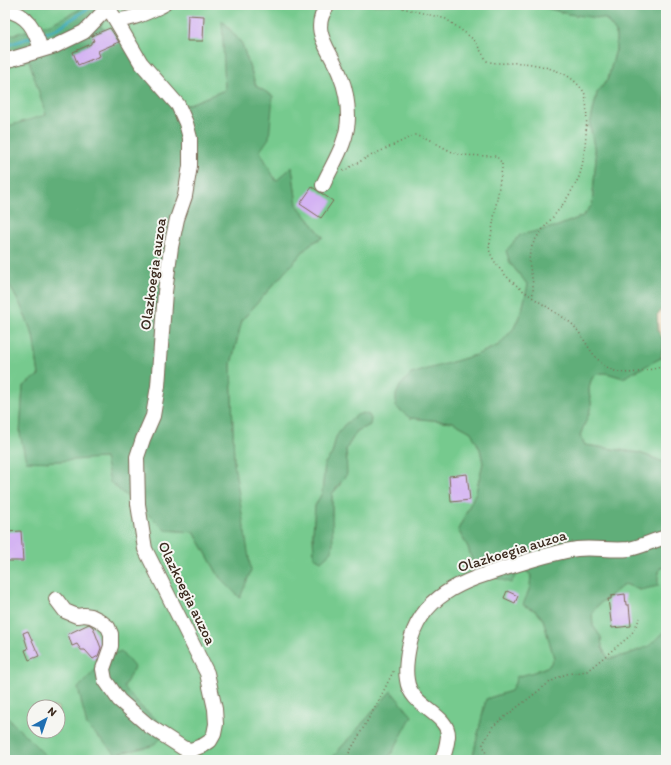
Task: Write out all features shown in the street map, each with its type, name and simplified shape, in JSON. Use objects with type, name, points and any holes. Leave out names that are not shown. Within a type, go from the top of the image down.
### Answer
[{"type":"street","points":[[116,20],[125,20],[163,5]]},
{"type":"street","points":[[326,179],[345,139],[348,117],[346,94],[340,74],[327,50],[319,23],[322,13],[328,5]]},
{"type":"street","points":[[5,61],[39,41],[62,43],[84,32],[109,6]]},
{"type":"street","name":"Olazkoegia auzoa","points":[[56,599],[65,611],[77,616],[91,616],[108,627],[111,634],[111,646],[103,668],[105,680],[119,700],[149,726],[183,748],[191,750],[210,742],[214,734],[216,724],[215,709],[207,673],[145,549],[138,504],[137,458],[153,416],[158,386],[165,292],[174,233],[177,218],[185,196],[190,166],[190,138],[186,122],[178,105],[141,63],[109,6]]},
{"type":"street","points":[[5,10],[15,12],[24,17],[39,41]]},
{"type":"street","name":"Olazkoegia auzoa","points":[[442,760],[448,736],[446,726],[441,719],[414,698],[409,688],[406,658],[412,633],[417,622],[440,596],[469,580],[557,553],[590,548],[618,550],[631,548],[666,536]]},
{"type":"path","points":[[391,5],[446,19],[474,40],[487,61],[497,63],[524,63],[548,69],[568,76],[584,92],[586,100],[586,114],[582,173],[571,192],[533,244],[529,259],[529,267],[534,291],[532,297]]},
{"type":"path","points":[[326,179],[368,157],[415,136],[424,137],[444,149],[457,153],[496,156],[502,163],[502,168],[489,249],[498,266],[532,297],[573,326],[597,359],[607,367],[615,371],[633,373],[666,366]]},
{"type":"path","points":[[488,760],[483,744],[494,726],[550,682],[566,674],[587,671],[632,635],[640,618]]},
{"type":"path","points":[[345,760],[378,702],[395,668]]},
{"type":"green space","points":[[5,5],[82,5],[79,10],[50,24],[5,37]]},
{"type":"green space","points":[[82,5],[113,5],[100,26],[143,59],[182,107],[225,90],[222,20],[242,44],[256,86],[273,96],[269,138],[260,151],[276,181],[292,167],[297,205],[323,237],[309,245],[242,320],[231,364],[234,463],[251,571],[240,598],[220,578],[194,532],[166,530],[110,482],[105,458],[26,461],[20,434],[23,386],[39,375],[33,335],[20,304],[5,278],[5,127],[46,115],[29,60],[5,67],[5,37],[50,24],[79,10]]},
{"type":"green space","points":[[113,5],[433,5],[437,7],[449,5],[536,5],[568,14],[606,19],[616,32],[616,49],[608,79],[597,93],[590,125],[596,158],[592,205],[583,216],[558,226],[510,263],[528,285],[522,310],[514,328],[499,345],[476,355],[445,365],[410,418],[453,422],[471,432],[480,449],[483,463],[476,492],[458,530],[468,547],[475,570],[517,573],[525,570],[531,575],[530,587],[524,605],[536,611],[543,619],[554,658],[549,666],[534,672],[515,683],[511,691],[486,699],[472,760],[386,760],[392,753],[391,691],[330,760],[50,760],[29,739],[66,739],[66,699],[26,699],[26,736],[5,715],[5,278],[20,304],[33,335],[39,375],[23,386],[20,434],[46,462],[71,459],[105,458],[166,530],[194,532],[220,578],[234,463],[231,364],[242,320],[309,245],[323,237],[297,205],[292,168],[249,283],[256,86],[242,44],[223,21],[225,90],[182,107],[143,59],[100,26]],"holes":[[[370,425],[357,431],[346,449],[347,460],[340,485],[332,494],[332,517],[314,557],[313,533],[315,506],[322,493],[325,463],[332,454],[336,437]]]},
{"type":"green space","points":[[536,5],[666,5],[666,304],[657,315],[658,330],[664,341],[661,358],[623,378],[606,373],[596,375],[590,383],[589,391],[591,406],[580,436],[585,445],[640,453],[666,463],[666,567],[660,568],[658,586],[640,590],[625,584],[598,605],[592,613],[593,626],[601,637],[602,648],[609,659],[629,654],[649,646],[666,629],[666,760],[472,760],[486,699],[511,691],[516,677],[549,666],[554,658],[543,619],[536,611],[523,605],[530,587],[531,575],[525,570],[517,573],[511,583],[475,570],[468,547],[458,530],[476,492],[483,463],[480,449],[471,432],[453,422],[410,418],[396,407],[396,395],[400,386],[411,374],[476,355],[499,345],[514,328],[522,310],[528,285],[510,263],[506,251],[520,235],[558,226],[583,216],[592,205],[596,158],[590,125],[597,93],[608,79],[616,49],[616,32],[606,19],[568,14]]},
{"type":"green space","points":[[29,60],[47,115],[5,127],[5,67]]},
{"type":"green space","points":[[666,356],[666,463],[640,453],[585,445],[580,436],[591,406],[589,391],[590,383],[593,378],[601,373],[606,373],[623,378],[647,364]]},
{"type":"green space","points":[[363,413],[369,415],[371,419],[370,425],[357,431],[346,449],[347,474],[332,494],[332,551],[321,561],[314,557],[313,533],[315,506],[322,493],[325,463],[332,454],[336,437],[344,425],[357,415]]},
{"type":"green space","points":[[666,567],[666,629],[649,646],[629,654],[609,659],[602,648],[601,637],[593,626],[592,613],[598,605],[625,584],[640,590],[658,577],[660,568]]},
{"type":"green space","points":[[121,651],[134,667],[124,687],[140,706],[170,731],[152,746],[116,754],[87,726],[78,688],[94,671],[101,659]]},
{"type":"green space","points":[[391,691],[412,716],[392,753],[386,760],[330,760]]},
{"type":"green space","points":[[5,715],[26,736],[26,739],[29,739],[50,760],[5,760]]},
{"type":"building","points":[[188,15],[204,16],[203,41],[187,41]]},
{"type":"building","points":[[110,28],[119,42],[98,51],[100,56],[78,65],[73,52],[91,44],[91,42],[94,41],[93,35]]},
{"type":"building","points":[[312,187],[333,201],[321,218],[300,204]]},
{"type":"building","points":[[467,474],[470,500],[451,502],[449,476]]},
{"type":"building","points":[[21,531],[23,561],[5,561],[5,532]]},
{"type":"building","points":[[507,591],[518,596],[515,603],[504,598]]},
{"type":"building","points":[[625,594],[626,605],[629,605],[631,626],[612,628],[608,599],[611,599],[611,596]]},
{"type":"building","points":[[89,624],[93,627],[101,648],[98,656],[93,659],[85,650],[81,650],[77,644],[72,646],[68,634]]},
{"type":"building","points":[[28,631],[39,656],[29,660],[25,650],[28,649],[23,633]]},
{"type":"waterway","points":[[39,35],[56,29],[94,5]]},
{"type":"waterway","points":[[5,46],[32,37]]}]
